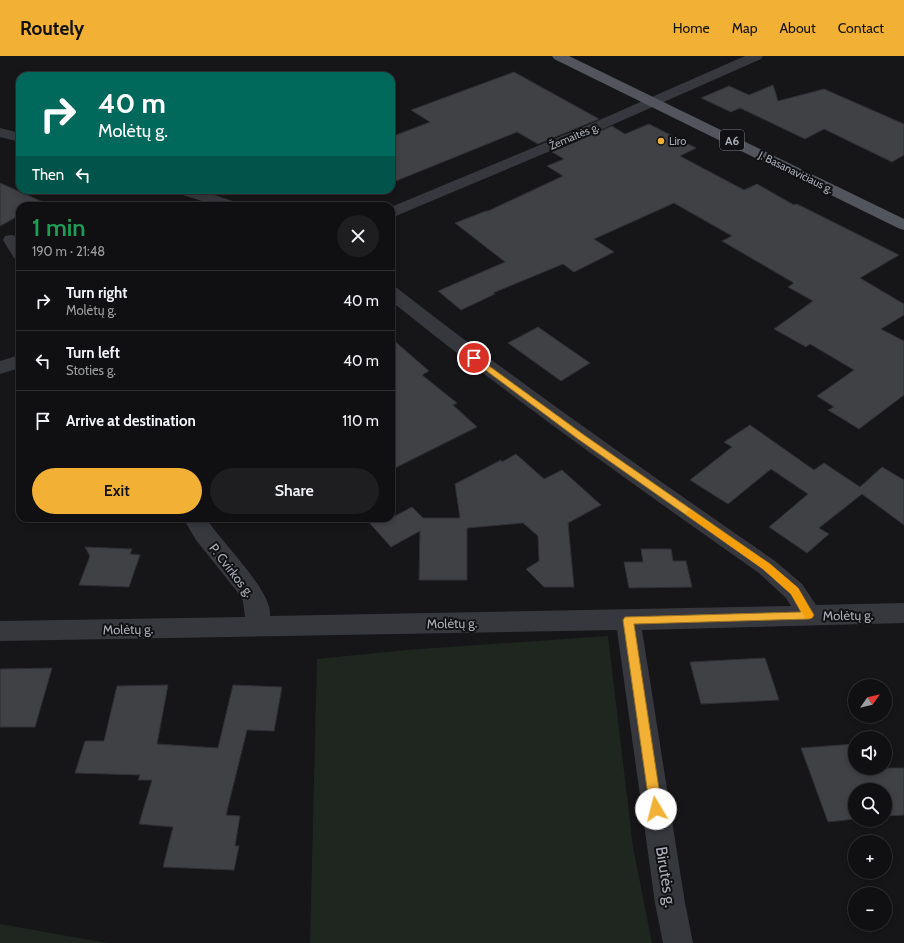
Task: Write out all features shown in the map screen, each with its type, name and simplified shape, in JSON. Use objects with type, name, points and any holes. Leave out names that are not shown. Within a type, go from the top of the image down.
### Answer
[{"type":"main road","name":"J. Basanavičiaus g.","points":[[559,56],[904,225]]},
{"type":"street","name":"Žemaitės g.","points":[[395,211],[756,56]]},
{"type":"street","points":[[0,132],[16,137]]},
{"type":"street","points":[[196,194],[220,202]]},
{"type":"street","points":[[11,240],[16,248]]},
{"type":"street","points":[[395,295],[451,340],[569,428],[767,566],[794,591],[809,615]]},
{"type":"street","points":[[0,368],[16,362]]},
{"type":"street","name":"P. Cvirkos g.","points":[[196,522],[204,534],[247,587],[255,600],[258,613],[256,626]]},
{"type":"street","name":"Molėtų g.","points":[[0,631],[628,620],[904,613]]},
{"type":"street","name":"Birutės g.","points":[[628,620],[670,903],[678,943]]},
{"type":"shaded area","points":[[608,636],[633,847],[652,943],[310,943],[317,659],[406,650]]},
{"type":"shaded area","points":[[0,924],[107,943],[0,943]]},
{"type":"building","points":[[514,72],[599,119],[538,144],[517,132],[395,181],[395,135],[430,122],[411,110]]},
{"type":"building","points":[[773,85],[778,101],[824,89],[904,124],[904,155],[892,162],[824,129],[805,139],[740,108],[731,112],[701,98],[729,86],[749,95]]},
{"type":"building","points":[[649,124],[696,148],[680,156],[744,190],[757,184],[794,205],[797,204],[899,255],[860,278],[904,304],[904,315],[881,329],[904,341],[904,395],[859,429],[828,410],[834,407],[817,396],[854,370],[810,344],[806,347],[774,329],[813,301],[788,287],[794,283],[722,241],[732,236],[674,203],[594,239],[614,252],[574,272],[563,264],[493,293],[495,294],[461,310],[438,291],[505,262],[455,223],[488,211],[563,176],[547,166],[564,159],[552,152],[612,126],[625,134]]},
{"type":"building","points":[[0,183],[16,190],[16,194],[25,194],[43,202],[16,202],[16,217],[0,226]]},
{"type":"building","points":[[538,327],[590,363],[561,381],[508,343]]},
{"type":"building","points":[[395,341],[429,371],[422,375],[457,403],[453,405],[477,427],[395,468]]},
{"type":"building","points":[[750,425],[814,470],[824,463],[860,487],[882,467],[904,480],[904,525],[862,494],[819,528],[829,534],[807,553],[769,527],[808,494],[771,469],[728,504],[690,480],[732,447],[724,442]]},
{"type":"building","points":[[516,454],[544,479],[562,470],[601,505],[568,523],[574,587],[544,587],[526,569],[539,561],[538,536],[523,523],[467,528],[467,580],[419,580],[420,531],[391,547],[369,522],[395,522],[395,516],[412,507],[423,518],[460,518],[455,484],[501,460],[502,462]]},
{"type":"building","points":[[85,547],[132,549],[130,554],[140,555],[129,587],[79,585],[90,556]]},
{"type":"building","points":[[641,549],[671,549],[673,561],[686,561],[692,587],[629,588],[624,562],[643,562]]},
{"type":"building","points":[[765,658],[779,700],[701,704],[690,662]]},
{"type":"building","points":[[52,668],[35,727],[0,727],[0,669]]},
{"type":"building","points":[[168,685],[157,744],[218,748],[233,685],[282,687],[274,731],[247,730],[226,815],[240,816],[235,846],[239,846],[234,870],[163,867],[173,827],[139,824],[152,780],[138,780],[140,775],[75,773],[85,741],[104,741],[117,686]]},
{"type":"building","points":[[848,745],[848,775],[892,775],[892,768],[904,768],[904,815],[892,816],[892,783],[848,783],[848,820],[828,822],[801,748]]},
{"type":"slow traffic","points":[[690,513],[767,566],[794,591],[808,615]]},
{"type":"place","name":"Liro","points":[[661,141]]},
{"type":"route","points":[[474,358],[581,437],[767,566],[794,591],[809,615],[628,620],[656,809]]}]
